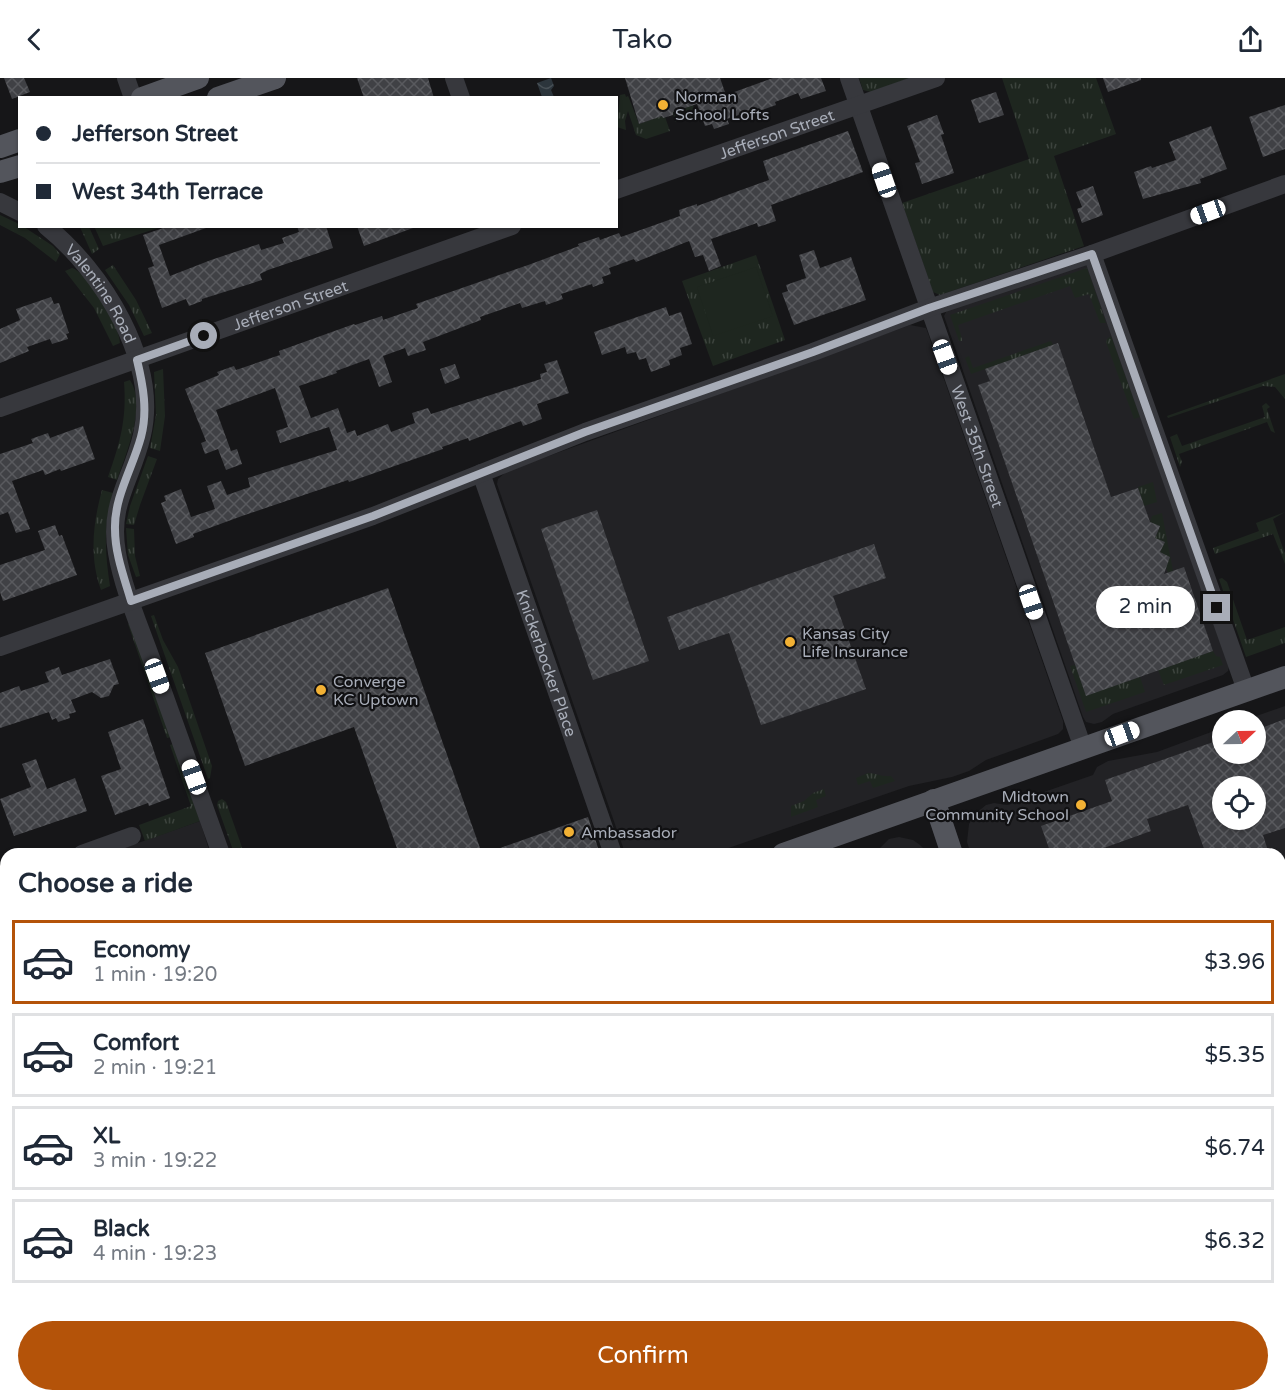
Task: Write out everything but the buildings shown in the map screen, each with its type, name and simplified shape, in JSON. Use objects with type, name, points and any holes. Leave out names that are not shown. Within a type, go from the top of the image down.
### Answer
[{"type":"main road","points":[[148,96],[198,78]]},
{"type":"main road","points":[[224,96],[275,78]]},
{"type":"main road","points":[[0,147],[18,142]]},
{"type":"main road","points":[[0,172],[18,167]]},
{"type":"main road","points":[[800,848],[1285,676]]},
{"type":"main road","points":[[934,800],[950,848]]},
{"type":"street","points":[[126,78],[132,96]]},
{"type":"street","points":[[454,78],[460,96]]},
{"type":"street","name":"West 35th Street","points":[[849,78],[1083,748]]},
{"type":"street","name":"Jefferson Street","points":[[618,189],[936,78]]},
{"type":"street","points":[[0,646],[373,516],[585,432],[813,352],[929,308],[1092,254],[1285,184]]},
{"type":"street","points":[[0,201],[18,211]]},
{"type":"street","name":"Jefferson Street","points":[[0,408],[504,228]]},
{"type":"street","name":"Valentine Road","points":[[63,233],[105,291],[131,341],[137,360],[145,396],[142,435],[117,504],[114,528],[117,554],[131,601],[219,848]]},
{"type":"street","points":[[1092,254],[1246,690]]},
{"type":"street","name":"Knickerbocker Place","points":[[481,473],[611,848]]},
{"type":"street","points":[[99,848],[132,836]]},
{"type":"shaded area","points":[[1085,260],[1229,667],[1223,675],[1113,714],[1102,722],[1094,724],[1086,722],[1083,717],[944,316],[947,310]]},
{"type":"shaded area","points":[[910,325],[926,328],[1063,721],[1063,729],[1058,734],[986,760],[969,771],[909,786],[729,848],[623,848],[497,484],[498,479],[507,471]]},
{"type":"shaded area","points":[[1285,706],[1285,848],[969,848],[967,842],[969,824],[975,814],[986,805],[994,803],[1007,805],[1093,775],[1097,767],[1108,761],[1157,752],[1212,732],[1212,764],[1266,764],[1266,713]]},
{"type":"shaded area","points":[[200,821],[208,848],[124,848]]},
{"type":"shaded area","points":[[899,837],[913,840],[923,848],[880,848],[889,839]]},
{"type":"green space","points":[[859,78],[910,78],[871,92],[863,90]]},
{"type":"green space","points":[[1002,78],[1096,78],[1116,134],[1054,156],[1084,246],[940,295],[933,292],[902,203],[1029,159]]},
{"type":"green space","points":[[620,95],[628,96],[639,124],[662,116],[665,117],[670,131],[646,139],[636,135],[628,111],[625,121],[626,130],[618,127]]},
{"type":"green space","points":[[693,105],[696,115],[675,122],[673,112]]},
{"type":"green space","points":[[0,215],[17,223],[18,228],[26,228],[53,246],[60,254],[56,262],[25,238],[0,225]]},
{"type":"green space","points":[[80,228],[89,228],[99,249],[92,254]]},
{"type":"green space","points":[[95,228],[158,228],[103,246]]},
{"type":"green space","points":[[756,255],[785,340],[713,366],[682,281]]},
{"type":"green space","points":[[113,265],[136,300],[152,333],[144,336],[129,305],[105,270]]},
{"type":"green space","points":[[756,267],[773,316],[713,336],[697,287]]},
{"type":"green space","points":[[72,268],[86,279],[102,301],[115,325],[120,343],[113,346],[94,308],[65,271]]},
{"type":"green space","points":[[1087,268],[1106,323],[1100,323],[1089,294],[1075,298],[1070,286],[958,325],[962,339],[959,341],[950,315]]},
{"type":"green space","points":[[1111,336],[1140,417],[1134,419],[1106,342]]},
{"type":"green space","points":[[1051,341],[1053,345],[971,374],[965,358],[969,356],[973,368]]},
{"type":"green space","points":[[163,369],[165,416],[160,451],[150,448],[156,415],[154,372]]},
{"type":"green space","points":[[1285,374],[1285,399],[1275,387],[1263,386],[1168,418],[1167,416]]},
{"type":"green space","points":[[130,380],[135,390],[136,416],[130,444],[117,480],[108,477],[122,431],[124,382]]},
{"type":"green space","points":[[1266,403],[1270,407],[1267,409],[1275,433],[1271,431],[1267,422],[1179,454],[1182,462],[1180,467],[1170,437],[1177,434],[1182,446],[1265,417],[1262,406]]},
{"type":"green space","points":[[148,456],[157,459],[134,525],[126,524],[130,506]]},
{"type":"green space","points":[[1153,482],[1157,502],[1144,506],[1138,487]]},
{"type":"green space","points":[[102,490],[113,493],[106,539],[110,586],[101,590],[95,565],[94,540],[96,515]]},
{"type":"green space","points":[[1285,512],[1273,519],[1285,554],[1285,564],[1273,534],[1215,554],[1213,548],[1259,531],[1256,523]]},
{"type":"green space","points":[[1162,513],[1173,571],[1168,573],[1160,552],[1164,542],[1155,538],[1160,527],[1150,522],[1152,516]]},
{"type":"green space","points":[[126,528],[134,529],[135,556],[140,576],[136,577],[128,555]]},
{"type":"green space","points":[[1222,578],[1227,582],[1247,640],[1285,627],[1285,643],[1246,657],[1219,579]]},
{"type":"green space","points":[[154,615],[163,640],[178,667],[212,766],[208,779],[151,616]]},
{"type":"green space","points":[[131,623],[171,737],[167,738],[128,624]]},
{"type":"green space","points":[[1213,651],[1216,656],[1220,657],[1223,665],[1164,685],[1158,670]]},
{"type":"green space","points":[[1075,665],[1086,695],[1140,677],[1145,692],[1086,712],[1070,666]]},
{"type":"green space","points":[[173,744],[200,821],[145,841],[139,825],[191,806],[170,745]]},
{"type":"green space","points":[[868,773],[891,776],[895,781],[873,788],[870,781],[858,785],[856,778]]},
{"type":"green space","points":[[824,789],[826,796],[816,800],[818,807],[791,817],[791,806]]},
{"type":"green space","points":[[222,799],[226,802],[242,848],[232,848],[217,805]]},
{"type":"water","points":[[551,78],[554,86],[551,90],[554,96],[542,96],[537,83]]},
{"type":"place","name":"Norman School Lofts","points":[[663,105]]},
{"type":"place","name":"Kansas City Life Insurance","points":[[790,642]]},
{"type":"place","name":"Converge KC Uptown","points":[[321,690]]},
{"type":"place","name":"Midtown Community School","points":[[1081,805]]},
{"type":"place","name":"Ambassador","points":[[569,832]]},
{"type":"route","points":[[204,336],[137,360],[145,396],[142,435],[117,504],[114,528],[117,554],[131,601],[373,516],[585,432],[813,352],[929,308],[1092,254],[1217,608]]}]
